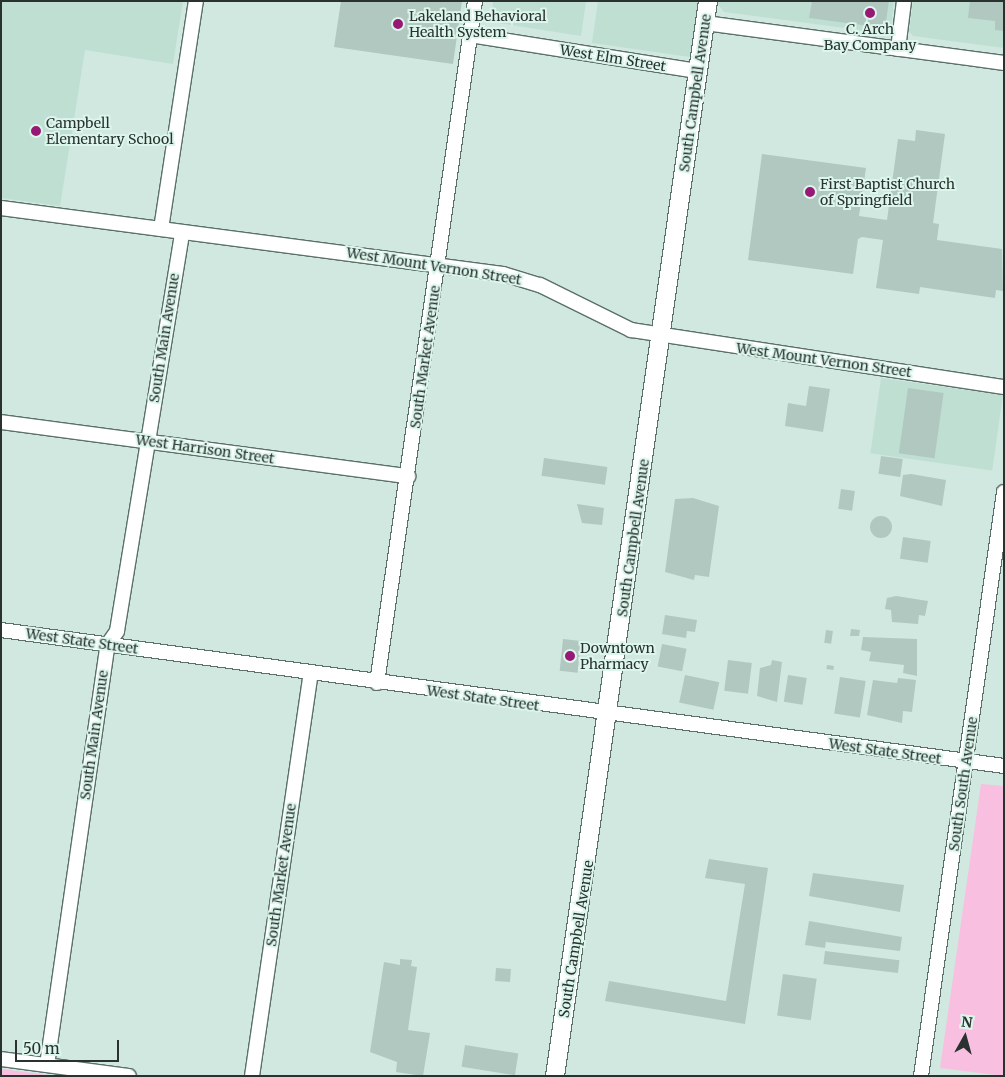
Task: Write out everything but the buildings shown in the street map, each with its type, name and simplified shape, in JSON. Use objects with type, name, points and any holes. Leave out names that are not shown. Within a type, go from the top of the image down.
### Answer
[{"type":"main road","name":"South Campbell Avenue","points":[[556,1076],[610,714],[708,1]]},
{"type":"street","points":[[161,229],[196,1]]},
{"type":"street","name":"South Market Avenue","points":[[377,683],[475,1]]},
{"type":"street","points":[[898,49],[904,1]]},
{"type":"street","points":[[705,23],[1004,62]]},
{"type":"street","name":"West Elm Street","points":[[470,35],[697,71]]},
{"type":"street","name":"West Mount Vernon Street","points":[[1,208],[437,264],[521,278],[611,323],[661,336],[1004,387]]},
{"type":"street","name":"South Main Avenue","points":[[47,1065],[108,644],[117,631],[182,232]]},
{"type":"street","name":"West Harrison Street","points":[[1,422],[408,476]]},
{"type":"street","name":"South South Avenue","points":[[922,1076],[1004,492]]},
{"type":"street","name":"West State Street","points":[[1,630],[377,683],[1004,766]]},
{"type":"street","name":"South Market Avenue","points":[[252,1076],[311,674]]},
{"type":"street","points":[[1,1059],[129,1076]]},
{"type":"shaded area","name":"Campbell Elementary School","points":[[1,1],[183,1],[173,64],[85,50],[60,206],[1,198]]},
{"type":"shaded area","name":"Lakeland Behavioral Health System","points":[[493,1],[586,1],[581,36],[492,22]]},
{"type":"shaded area","points":[[598,1],[699,1],[690,57],[592,43]]},
{"type":"shaded area","points":[[715,1],[894,1],[891,27],[883,33],[724,12]]},
{"type":"shaded area","points":[[913,1],[1004,1],[1004,48],[913,36],[909,31]]},
{"type":"shaded area","points":[[881,378],[1003,395],[992,470],[870,453]]},
{"type":"shaded area","points":[[981,784],[1004,786],[1004,1076],[940,1068]]},
{"type":"shaded area","points":[[1,1069],[56,1076],[1,1076]]},
{"type":"place","name":"C. Arch Bay Company","points":[[870,13]]},
{"type":"place","name":"Lakeland Behavioral Health System","points":[[398,24]]},
{"type":"place","name":"Campbell Elementary School","points":[[36,131]]},
{"type":"place","name":"First Baptist Church of Springfield","points":[[810,192]]},
{"type":"place","name":"Downtown Pharmacy","points":[[570,656]]}]
